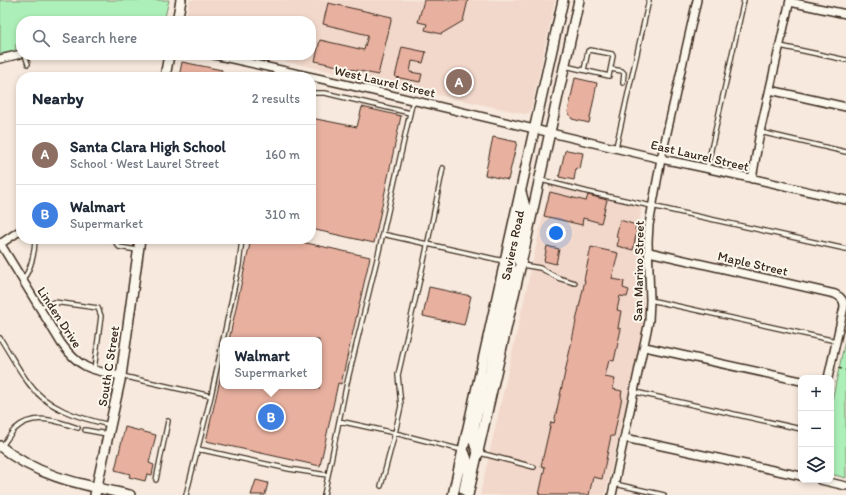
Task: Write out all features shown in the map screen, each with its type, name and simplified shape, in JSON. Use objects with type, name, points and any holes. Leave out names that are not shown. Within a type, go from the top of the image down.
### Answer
[{"type":"main road","points":[[178,16],[181,0]]},
{"type":"main road","name":"Saviers Road","points":[[452,495],[563,0]]},
{"type":"main road","name":"Saviers Road","points":[[468,495],[493,391],[579,0]]},
{"type":"main road","points":[[166,72],[168,60]]},
{"type":"main road","points":[[521,189],[525,207],[515,253],[521,264]]},
{"type":"main road","name":"South C Street","points":[[96,491],[121,376],[139,244]]},
{"type":"main road","points":[[493,391],[489,375],[511,274],[511,267],[504,261]]},
{"type":"main road","points":[[479,453],[475,448],[474,434],[483,390],[481,368]]},
{"type":"main road","points":[[1,447],[16,458],[46,474],[96,491],[130,495]]},
{"type":"main road","points":[[463,450],[468,457],[468,469],[463,495]]},
{"type":"street","name":"San Marino Street","points":[[612,495],[645,347],[649,321],[649,225],[652,206],[661,159],[697,0]]},
{"type":"street","points":[[752,179],[760,132],[790,1],[846,14]]},
{"type":"street","points":[[0,59],[16,55]]},
{"type":"street","name":"West Laurel Street","points":[[236,60],[290,72]]},
{"type":"street","name":"West Laurel Street","points":[[316,78],[550,132]]},
{"type":"street","points":[[770,90],[846,107]]},
{"type":"street","name":"East Laurel Street","points":[[550,132],[661,159],[846,200]]},
{"type":"street","points":[[0,244],[16,233]]},
{"type":"street","name":"Linden Drive","points":[[0,244],[60,343],[69,354],[77,362],[94,370],[121,376]]},
{"type":"street","name":"Maple Street","points":[[649,252],[835,294],[843,300],[844,307],[836,342]]},
{"type":"street","points":[[829,375],[836,342]]},
{"type":"street","points":[[645,347],[798,380]]},
{"type":"street","points":[[625,438],[798,475]]},
{"type":"street","points":[[833,483],[846,486]]},
{"type":"lane","points":[[616,147],[649,0]]},
{"type":"lane","points":[[707,168],[744,0]]},
{"type":"lane","points":[[780,46],[846,60]]},
{"type":"lane","points":[[564,66],[609,76],[613,56],[612,54],[590,50],[588,51],[584,70]]},
{"type":"lane","points":[[27,60],[28,64]]},
{"type":"lane","points":[[611,69],[622,71],[624,74],[623,83]]},
{"type":"lane","points":[[316,93],[325,93],[410,113]]},
{"type":"lane","points":[[324,495],[338,421],[413,100]]},
{"type":"lane","points":[[760,132],[846,152]]},
{"type":"lane","points":[[381,486],[395,433],[400,406],[398,375],[443,168]]},
{"type":"lane","points":[[539,180],[846,249]]},
{"type":"lane","points":[[382,234],[504,261]]},
{"type":"lane","points":[[22,280],[27,274],[35,244]]},
{"type":"lane","points":[[116,244],[118,247],[138,250]]},
{"type":"lane","points":[[224,337],[239,265],[241,244]]},
{"type":"lane","points":[[521,264],[540,268],[558,278],[575,283]]},
{"type":"lane","points":[[650,300],[836,342]]},
{"type":"lane","points":[[39,307],[54,302],[98,308],[102,316],[94,370]]},
{"type":"lane","points":[[0,338],[27,382],[45,400],[68,413],[111,425]]},
{"type":"lane","points":[[186,495],[220,354]]},
{"type":"lane","points":[[121,376],[211,396]]},
{"type":"lane","points":[[635,392],[798,428]]},
{"type":"lane","points":[[1,447],[16,429],[25,422],[38,419],[54,420],[78,428]]},
{"type":"lane","points":[[156,480],[168,421]]},
{"type":"lane","points":[[338,421],[463,450]]},
{"type":"lane","points":[[84,430],[109,435]]},
{"type":"lane","points":[[198,449],[289,469],[327,475]]},
{"type":"lane","points":[[479,453],[534,467]]},
{"type":"lane","points":[[615,484],[664,495]]},
{"type":"path","points":[[831,366],[846,370]]},
{"type":"shaded area","points":[[190,0],[555,0],[531,110],[529,113],[525,114],[279,60],[316,60],[316,16],[186,16]]},
{"type":"shaded area","points":[[550,185],[641,205],[639,264],[644,309],[642,335],[605,495],[480,495]]},
{"type":"green space","points":[[0,0],[169,0],[165,16],[16,16],[15,51],[0,54]]},
{"type":"green space","points":[[846,336],[846,478],[834,475],[834,391]]},
{"type":"building","points":[[424,0],[468,0],[463,21],[441,34],[425,30],[427,24],[418,22]]},
{"type":"building","points":[[328,3],[392,17],[378,75],[315,61],[320,40],[364,50],[368,35],[323,24]]},
{"type":"building","points":[[402,47],[426,52],[423,63],[412,61],[410,72],[422,74],[420,82],[395,77]]},
{"type":"building","points":[[182,62],[222,70],[221,72],[180,72]]},
{"type":"building","points":[[575,78],[597,83],[589,123],[572,119],[568,112]]},
{"type":"building","points":[[362,107],[401,116],[374,243],[316,230],[316,119],[357,127]]},
{"type":"building","points":[[493,137],[517,142],[508,180],[485,175]]},
{"type":"building","points":[[567,150],[583,153],[580,169],[576,168],[574,180],[559,177],[565,151]]},
{"type":"building","points":[[550,192],[586,201],[588,195],[607,200],[601,223],[583,218],[582,225],[544,216]]},
{"type":"building","points":[[620,220],[636,225],[635,230],[637,230],[633,250],[617,246],[619,238],[616,237]]},
{"type":"building","points":[[250,244],[311,244],[370,257],[341,384],[338,383],[320,466],[206,441],[220,379],[220,389],[322,389],[322,337],[230,337]]},
{"type":"building","points":[[547,246],[559,249],[556,264],[544,261]]},
{"type":"building","points":[[591,247],[618,253],[612,279],[624,281],[623,288],[629,290],[627,297],[620,296],[617,310],[621,311],[618,328],[621,329],[614,361],[609,360],[605,377],[615,379],[613,389],[622,391],[614,436],[611,436],[602,479],[593,477],[589,495],[539,495],[545,467],[541,466],[551,422],[554,423]]},
{"type":"building","points":[[429,287],[471,296],[464,325],[423,316]]},
{"type":"building","points":[[125,427],[156,435],[149,463],[154,465],[152,475],[147,474],[145,481],[129,477],[130,474],[115,470]]},
{"type":"building","points":[[256,480],[268,483],[265,495],[251,495]]},
{"type":"place","name":"Santa Clara High School","points":[[459,82]]},
{"type":"place","name":"Walmart","points":[[271,417]]}]
